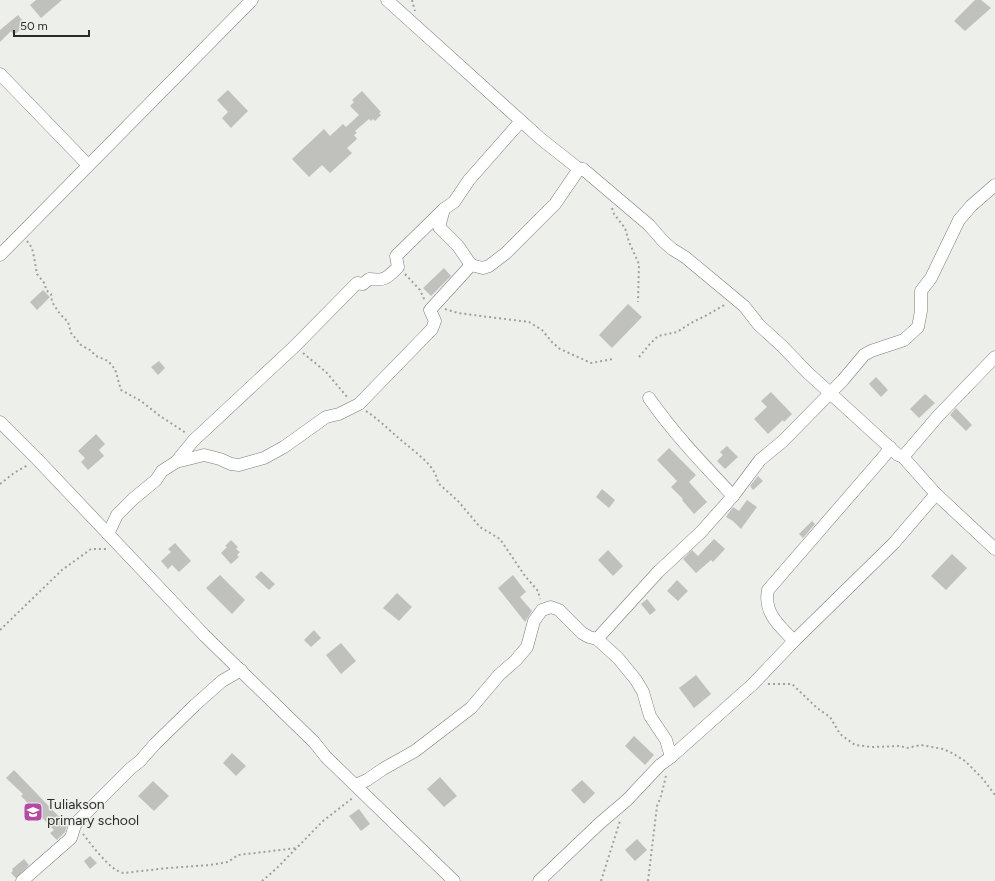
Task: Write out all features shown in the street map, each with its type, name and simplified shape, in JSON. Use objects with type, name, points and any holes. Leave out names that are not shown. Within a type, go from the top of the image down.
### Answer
[{"type":"street","points":[[0,255],[252,0]]},
{"type":"street","points":[[388,0],[557,153],[579,170],[583,169],[649,225],[672,249],[685,257],[744,306],[759,325],[890,448],[898,455],[903,457],[936,494],[995,549]]},
{"type":"street","points":[[0,74],[88,165]]},
{"type":"street","points":[[108,534],[117,515],[133,499],[156,480],[162,471],[176,462],[194,441],[295,346],[356,283],[363,284],[370,278],[383,280],[388,278],[398,267],[396,256],[444,209],[454,202],[469,180],[521,121]]},
{"type":"street","points":[[444,209],[439,227],[458,246],[471,265],[483,268],[489,266],[506,254],[555,204],[579,170]]},
{"type":"street","points":[[598,639],[658,572],[701,532],[733,496],[760,460],[784,441],[843,380],[864,355],[871,351],[904,340],[918,327],[921,311],[921,290],[931,278],[959,220],[971,206],[995,185]]},
{"type":"street","points":[[176,462],[204,456],[220,459],[231,464],[247,464],[264,458],[284,447],[326,417],[339,414],[355,406],[365,399],[432,329],[435,321],[430,310],[471,265]]},
{"type":"street","points":[[903,457],[938,416],[995,357]]},
{"type":"street","points":[[650,398],[663,418],[685,445],[733,496]]},
{"type":"street","points":[[0,422],[205,636],[314,742],[326,757],[454,881]]},
{"type":"street","points":[[794,641],[768,608],[766,601],[768,590],[890,448]]},
{"type":"street","points":[[539,881],[600,823],[627,800],[660,765],[753,684],[794,641],[894,544],[936,494]]},
{"type":"street","points":[[358,788],[383,769],[416,750],[471,708],[499,675],[516,660],[527,647],[534,621],[542,610],[551,607],[559,610],[582,633],[589,637],[598,639],[618,658],[636,680],[643,692],[650,716],[666,740],[671,757]]},
{"type":"street","points":[[22,881],[71,838],[75,825],[83,816],[195,705],[222,681],[241,670]]},
{"type":"path","points":[[609,204],[614,214],[625,228],[629,242],[639,264],[638,302]]},
{"type":"path","points":[[21,234],[26,237],[32,248],[37,274],[45,284],[46,290],[50,294],[52,302],[60,314],[68,322],[71,333],[81,345],[90,350],[96,356],[108,361],[115,369],[121,390],[141,401],[160,416],[186,433],[194,441]]},
{"type":"path","points":[[398,267],[420,290],[430,310],[437,308],[449,309],[481,316],[528,322],[542,330],[560,349],[591,363],[612,359]]},
{"type":"path","points":[[639,357],[658,336],[678,331],[691,322],[716,311],[735,299]]},
{"type":"path","points":[[295,346],[326,372],[355,406],[354,404],[378,418],[426,461],[437,478],[438,484],[458,501],[480,527],[500,539],[525,576],[538,591],[542,610]]},
{"type":"path","points":[[0,484],[14,473],[37,460]]},
{"type":"path","points":[[0,630],[62,570],[91,549],[123,550]]},
{"type":"path","points":[[753,684],[792,684],[817,708],[830,717],[840,734],[856,745],[872,747],[900,746],[907,748],[921,745],[944,749],[964,761],[972,768],[983,779],[995,795]]},
{"type":"path","points":[[648,881],[657,806],[671,757]]},
{"type":"path","points":[[262,881],[358,788]]},
{"type":"path","points":[[601,881],[620,820]]},
{"type":"path","points":[[75,825],[112,867],[121,873],[210,865],[228,862],[238,855],[297,848]]},
{"type":"building","points":[[36,0],[62,0],[41,18],[30,5]]},
{"type":"building","points":[[975,0],[981,0],[991,8],[965,31],[954,21]]},
{"type":"building","points":[[18,15],[26,25],[14,35],[11,31],[0,42],[0,30]]},
{"type":"building","points":[[228,90],[248,111],[231,128],[222,118],[228,112],[217,100]]},
{"type":"building","points":[[362,91],[381,112],[379,113],[381,115],[375,121],[373,119],[371,121],[369,119],[355,131],[357,133],[354,135],[357,139],[347,148],[352,153],[330,173],[322,165],[309,177],[292,159],[324,129],[330,136],[343,124],[346,127],[359,115],[350,106],[354,102],[352,100]]},
{"type":"building","points":[[444,268],[451,276],[431,296],[423,288]]},
{"type":"building","points":[[43,290],[50,297],[37,310],[30,302]]},
{"type":"building","points":[[628,304],[642,317],[612,348],[599,335]]},
{"type":"building","points":[[159,361],[165,368],[158,375],[151,367]]},
{"type":"building","points":[[876,377],[888,390],[881,397],[869,384]]},
{"type":"building","points":[[771,392],[792,414],[768,434],[754,419],[767,407],[761,401]]},
{"type":"building","points":[[925,394],[935,403],[919,418],[910,409]]},
{"type":"building","points":[[956,408],[972,425],[966,431],[950,415]]},
{"type":"building","points":[[96,434],[105,444],[99,450],[104,456],[88,470],[81,462],[85,458],[78,451]]},
{"type":"building","points":[[727,446],[738,457],[725,469],[717,461],[723,455],[720,452]]},
{"type":"building","points":[[669,448],[696,475],[689,482],[707,502],[694,514],[682,500],[683,499],[671,487],[677,481],[657,460]]},
{"type":"building","points":[[758,476],[763,481],[753,490],[750,486]]},
{"type":"building","points":[[602,489],[615,500],[609,508],[596,497]]},
{"type":"building","points":[[747,500],[757,507],[741,529],[733,521],[726,517],[733,507],[739,511]]},
{"type":"building","points":[[812,521],[815,524],[803,538],[799,534]]},
{"type":"building","points":[[714,539],[725,549],[713,562],[711,560],[696,573],[683,559],[692,550],[698,556]]},
{"type":"building","points":[[231,540],[238,547],[236,549],[240,552],[237,555],[239,557],[231,564],[221,553]]},
{"type":"building","points":[[175,543],[191,561],[179,572],[172,565],[168,569],[161,561],[171,552],[168,549]]},
{"type":"building","points":[[608,550],[623,566],[613,576],[598,560]]},
{"type":"building","points":[[952,554],[967,568],[946,590],[931,576]]},
{"type":"building","points":[[261,571],[275,584],[269,590],[255,577]]},
{"type":"building","points":[[220,575],[245,600],[232,614],[206,588]]},
{"type":"building","points":[[513,575],[526,592],[520,597],[532,611],[525,622],[498,588]]},
{"type":"building","points":[[677,580],[688,591],[678,601],[667,591]]},
{"type":"building","points":[[397,593],[412,607],[399,621],[383,608]]},
{"type":"building","points":[[647,599],[656,610],[650,615],[641,604]]},
{"type":"building","points":[[314,630],[321,638],[311,647],[304,640]]},
{"type":"building","points":[[341,643],[356,661],[341,674],[326,655]]},
{"type":"building","points":[[696,675],[711,694],[694,708],[679,688]]},
{"type":"building","points":[[634,736],[654,755],[645,765],[625,746]]},
{"type":"building","points":[[232,753],[246,766],[236,776],[223,763]]},
{"type":"building","points":[[14,770],[67,825],[65,832],[57,840],[50,833],[54,830],[21,796],[23,794],[6,778]]},
{"type":"building","points":[[440,777],[457,796],[444,807],[427,789]]},
{"type":"building","points":[[582,780],[595,793],[584,804],[571,790]]},
{"type":"building","points":[[153,781],[169,796],[154,811],[138,796]]},
{"type":"building","points":[[359,809],[370,824],[361,831],[349,816]]},
{"type":"building","points":[[637,839],[647,850],[635,861],[625,850]]},
{"type":"building","points":[[90,856],[97,863],[90,869],[84,861]]},
{"type":"building","points":[[24,859],[29,865],[16,878],[11,873],[13,871],[12,869]]},
{"type":"place","name":"Tuliakson primary school","points":[[33,812]]}]
